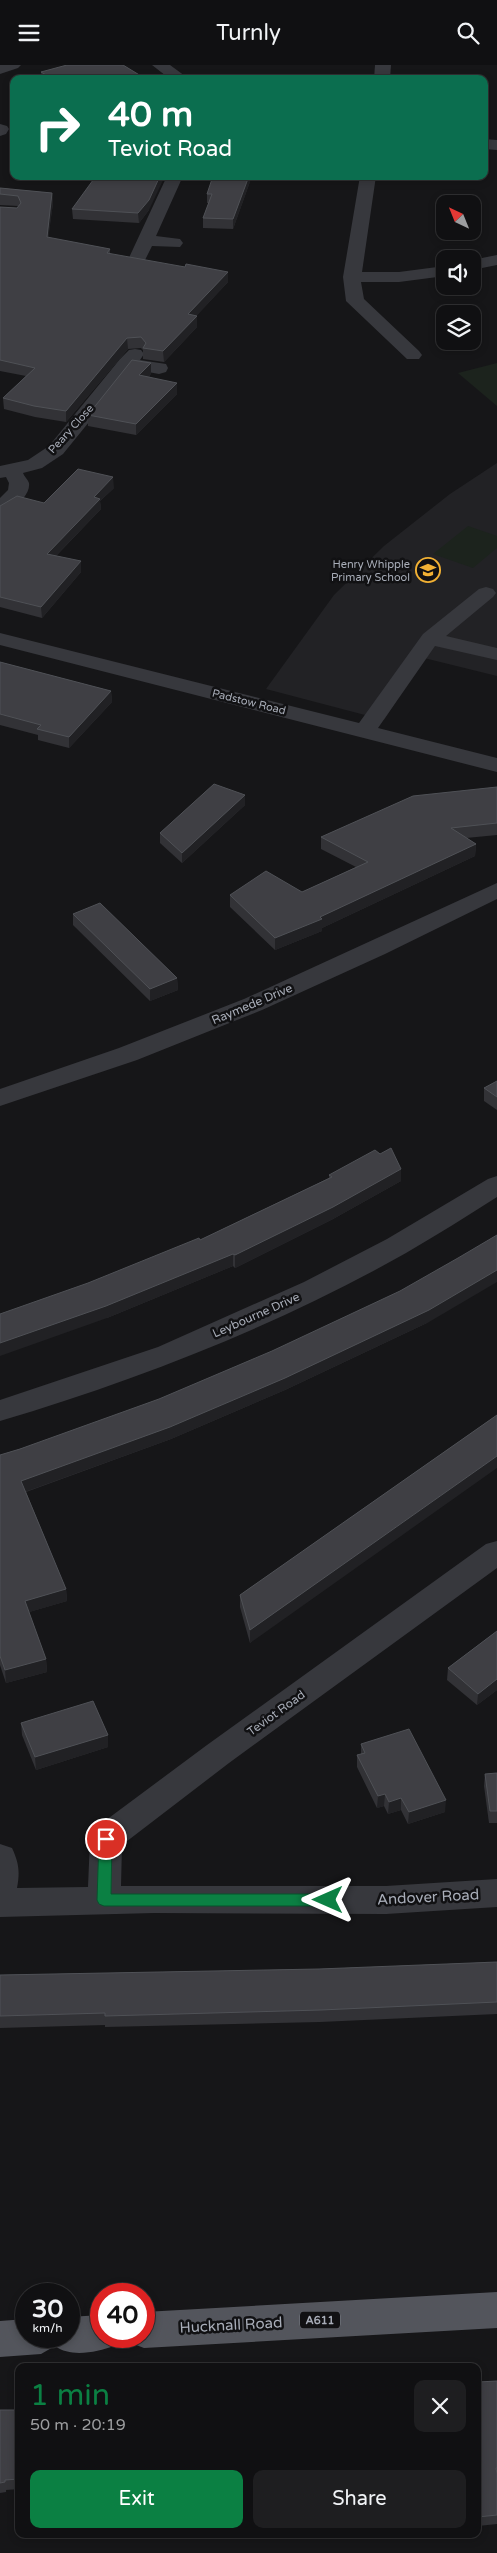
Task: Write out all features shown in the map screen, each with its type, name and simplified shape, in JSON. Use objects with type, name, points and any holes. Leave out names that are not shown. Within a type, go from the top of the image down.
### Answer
[{"type":"main road","name":"Hucknall Road","points":[[155,2329],[497,2310]]},
{"type":"main road","points":[[0,2339],[15,2338]]},
{"type":"street","points":[[0,69],[13,65]]},
{"type":"street","points":[[160,65],[174,75]]},
{"type":"street","points":[[136,262],[173,180]]},
{"type":"street","points":[[367,180],[352,277],[355,301],[413,355]]},
{"type":"street","points":[[146,240],[174,243]]},
{"type":"street","points":[[481,263],[497,260]]},
{"type":"street","points":[[352,277],[399,277],[436,272]]},
{"type":"street","name":"Peary Close","points":[[6,472],[35,464],[56,450],[131,358],[159,368]]},
{"type":"street","points":[[0,509],[18,492],[19,483],[6,472]]},
{"type":"street","points":[[365,731],[430,638],[486,593]]},
{"type":"street","points":[[430,638],[497,654]]},
{"type":"street","name":"Padstow Road","points":[[0,639],[497,765]]},
{"type":"street","name":"Raymede Drive","points":[[0,1098],[152,1045],[240,1010],[406,936],[497,890]]},
{"type":"street","name":"Leybourne Drive","points":[[0,1411],[168,1354],[314,1289],[397,1246],[497,1185]]},
{"type":"street","name":"Teviot Road","points":[[104,1900],[106,1839],[226,1748],[497,1552]]},
{"type":"street","points":[[0,1858],[4,1872],[0,1893]]},
{"type":"street","name":"Andover Road","points":[[0,1903],[104,1900],[386,1900],[497,1893]]},
{"type":"shaded area","points":[[497,363],[497,406],[458,373]]},
{"type":"shaded area","name":"Henry Whipple Primary School","points":[[497,463],[497,676],[424,658],[384,720],[266,689],[334,595],[384,546],[450,494]]},
{"type":"shaded area","points":[[468,526],[497,536],[497,548],[473,568],[433,554]]},
{"type":"building","points":[[67,65],[123,65],[139,75],[46,75],[41,72]]},
{"type":"building","points":[[93,180],[158,180],[149,200],[138,213],[72,209]]},
{"type":"building","points":[[212,180],[248,180],[233,219],[203,218],[212,194],[207,194]]},
{"type":"building","points":[[0,188],[52,193],[47,237],[110,249],[107,253],[185,267],[186,264],[228,272],[188,314],[197,316],[163,351],[143,348],[146,343],[141,337],[127,338],[66,411],[34,406],[3,398],[35,368],[0,360],[0,207],[17,208],[21,203],[18,196],[0,194]]},
{"type":"building","points":[[132,360],[151,363],[139,375],[177,383],[136,424],[88,415]]},
{"type":"building","points":[[78,469],[113,477],[94,497],[100,499],[47,554],[81,561],[41,607],[0,597],[0,506],[17,496],[44,503]]},
{"type":"building","points":[[0,662],[111,691],[69,737],[37,729],[41,725],[0,714]]},
{"type":"building","points":[[214,784],[245,795],[182,853],[160,833]]},
{"type":"building","points":[[497,787],[497,823],[451,828],[476,844],[320,917],[322,919],[275,938],[230,895],[266,871],[302,892],[368,862],[321,837],[413,796]]},
{"type":"building","points":[[100,903],[177,978],[150,989],[73,914]]},
{"type":"building","points":[[497,1081],[497,1097],[484,1088]]},
{"type":"building","points":[[391,1148],[401,1169],[333,1207],[235,1255],[233,1254],[106,1306],[0,1343],[0,1314],[88,1283],[199,1238],[200,1240],[332,1177],[329,1175],[375,1150],[380,1154]]},
{"type":"building","points":[[497,1235],[497,1270],[429,1310],[285,1378],[170,1427],[21,1481],[66,1589],[25,1601],[46,1659],[5,1670],[0,1656],[0,1455],[159,1399],[272,1351],[400,1291]]},
{"type":"building","points":[[497,1415],[497,1456],[250,1630],[240,1595]]},
{"type":"building","points":[[497,1631],[497,1679],[478,1694],[448,1668]]},
{"type":"building","points":[[93,1701],[108,1735],[35,1757],[21,1723]]},
{"type":"building","points":[[409,1729],[446,1800],[409,1812],[401,1798],[389,1802],[385,1794],[378,1796],[357,1755],[365,1753],[361,1744]]},
{"type":"building","points":[[497,1773],[497,1811],[490,1811],[485,1774]]},
{"type":"building","points":[[497,1962],[497,2002],[321,2010],[105,2016],[105,2013],[0,2016],[0,1975],[319,1969]]},
{"type":"building","points":[[497,2381],[497,2515],[481,2517],[481,2382]]},
{"type":"building","points":[[0,2410],[15,2410],[15,2479],[5,2480],[5,2482],[0,2483]]},
{"type":"place","name":"Henry Whipple Primary School","points":[[428,570]]},
{"type":"route","points":[[106,1839],[103,1873],[104,1900],[328,1900]]}]
